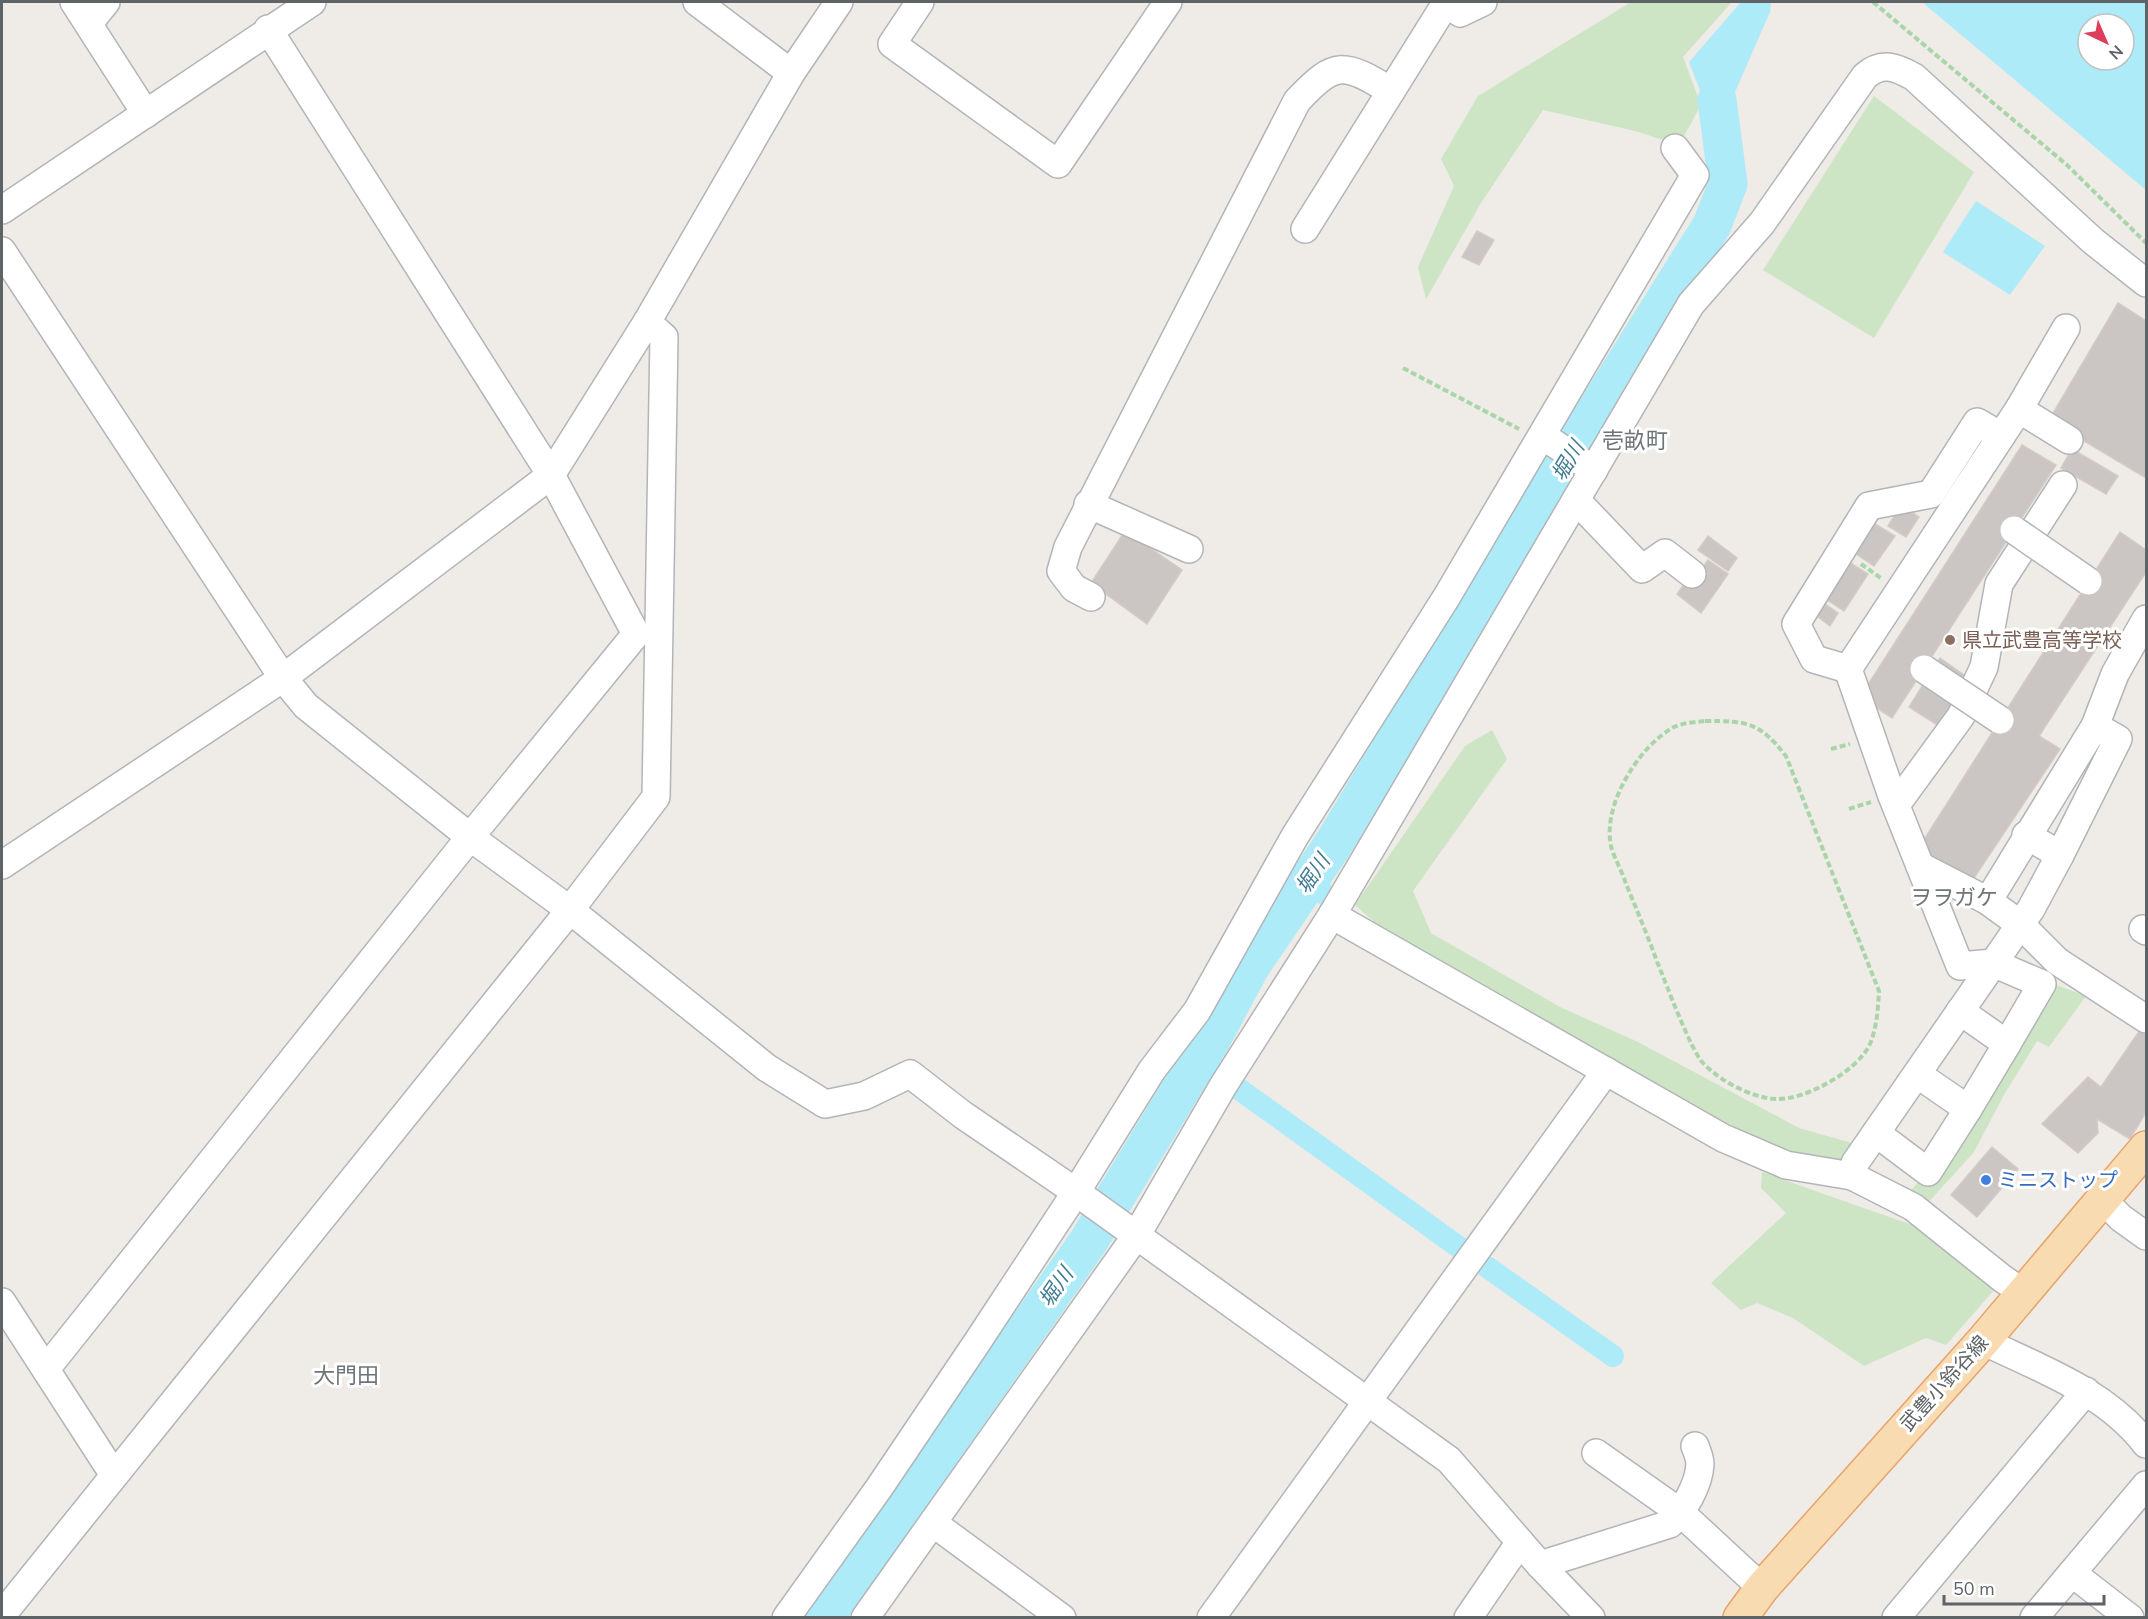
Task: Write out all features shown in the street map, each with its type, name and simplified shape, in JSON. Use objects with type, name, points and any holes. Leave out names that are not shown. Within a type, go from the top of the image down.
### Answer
[{"type":"main road","name":"武豊小鈴谷線","points":[[1740,1617],[1762,1588],[1983,1341],[2146,1148]]},
{"type":"street","points":[[106,2],[81,12],[146,114]]},
{"type":"street","points":[[2,210],[268,29],[312,2]]},
{"type":"street","points":[[697,2],[791,73]]},
{"type":"street","points":[[2,866],[283,678],[551,475],[647,322],[791,73],[839,2]]},
{"type":"street","points":[[920,2],[892,44],[1058,164],[1168,2]]},
{"type":"street","points":[[1305,230],[1445,2],[1460,13],[1483,2]]},
{"type":"street","points":[[46,1369],[470,837],[636,634],[551,475],[268,29]]},
{"type":"street","points":[[865,1617],[1136,1236],[1223,1086],[1332,915],[1691,304],[1762,223],[1865,76],[1881,66],[1900,69],[1914,77],[2093,241],[2146,283]]},
{"type":"street","points":[[1091,597],[1074,588],[1061,571],[1068,547],[1088,504],[1297,101],[1318,78],[1338,68],[1357,70],[1391,91]]},
{"type":"street","points":[[786,1617],[879,1488],[1076,1192],[1152,1070],[1197,1011],[1295,836],[1446,598],[1695,175],[1675,148]]},
{"type":"street","points":[[2,251],[283,678],[306,706],[470,837],[570,910],[767,1068],[825,1104],[864,1096],[910,1074],[963,1115],[1076,1192],[1449,1460],[1540,1565],[1591,1617]]},
{"type":"street","points":[[2,1616],[570,910],[656,797],[664,337],[647,322]]},
{"type":"street","points":[[1848,669],[2019,409],[2066,328]]},
{"type":"street","points":[[2019,409],[2069,440]]},
{"type":"street","points":[[1848,669],[1814,659],[1799,646],[1796,624],[1869,506],[1931,494],[1977,422],[2001,436]]},
{"type":"street","points":[[1543,436],[1594,470]]},
{"type":"street","points":[[1896,805],[1961,716],[1984,667],[1999,584],[2063,484]]},
{"type":"street","points":[[1576,500],[1642,568],[1665,553],[1692,574]]},
{"type":"street","points":[[1088,504],[1189,549]]},
{"type":"street","points":[[2014,530],[2088,580]]},
{"type":"street","points":[[1988,901],[2026,835],[2095,726],[2115,674],[2146,619]]},
{"type":"street","points":[[1848,669],[1896,805],[1960,966],[1993,963],[2042,984],[1928,1172],[1876,1133]]},
{"type":"street","points":[[1924,669],[2000,720]]},
{"type":"street","points":[[1852,1176],[1855,1163],[2020,925],[2060,855],[2118,739],[2095,726]]},
{"type":"street","points":[[2026,835],[2060,855]]},
{"type":"street","points":[[1920,866],[1988,901],[2020,925],[2057,961],[2146,1019]]},
{"type":"street","points":[[1332,915],[1723,1138],[1786,1165],[1852,1176],[1913,1206],[2003,1279],[2024,1293]]},
{"type":"street","points":[[1960,1011],[2007,1044]]},
{"type":"street","points":[[1211,1617],[1606,1071]]},
{"type":"street","points":[[1917,1074],[1968,1109]]},
{"type":"street","points":[[2103,1200],[2121,1218],[2146,1236]]},
{"type":"street","points":[[2,1302],[114,1475]]},
{"type":"street","points":[[1983,1341],[2086,1391],[2118,1414],[2146,1444]]},
{"type":"street","points":[[1896,1617],[2086,1391]]},
{"type":"street","points":[[1540,1565],[1670,1524],[1681,1513],[1700,1464],[1695,1446]]},
{"type":"street","points":[[1596,1452],[1681,1513],[1762,1588]]},
{"type":"street","points":[[2034,1617],[2146,1485]]},
{"type":"street","points":[[933,1522],[1062,1617]]},
{"type":"street","points":[[1468,1617],[1520,1542]]},
{"type":"street","points":[[2072,1573],[2130,1617]]},
{"type":"path","points":[[1873,2],[2067,165],[2146,243]]},
{"type":"path","points":[[1403,368],[1533,436],[1543,436]]},
{"type":"path","points":[[1842,550],[1899,592]]},
{"type":"path","points":[[1705,721],[1738,721],[1767,732],[1786,756],[1879,991],[1877,1019],[1869,1046],[1849,1069],[1827,1084],[1804,1094],[1776,1099],[1742,1089],[1721,1078],[1701,1061],[1667,986],[1611,844],[1613,810],[1628,772],[1651,743],[1675,726],[1705,721]]},
{"type":"green space","points":[[1631,2],[1732,2],[1683,57],[1701,105],[1679,145],[1635,131],[1543,110],[1481,203],[1426,299],[1418,267],[1454,186],[1441,159],[1478,96]]},
{"type":"green space","points":[[1874,96],[1974,172],[1874,338],[1763,270]]},
{"type":"green space","points":[[1492,730],[1507,759],[1413,891],[1431,933],[1562,1008],[1636,1041],[1799,1128],[1852,1143],[1845,1164],[1791,1156],[1696,1107],[1382,929],[1355,905],[1465,746]]},
{"type":"green space","points":[[2056,985],[2086,996],[2049,1047],[2037,1041],[2005,1093],[1974,1152],[1925,1206],[1906,1195],[1957,1143]]},
{"type":"green space","points":[[1762,1172],[1929,1231],[1995,1289],[1946,1345],[1926,1338],[1864,1366],[1793,1318],[1757,1303],[1741,1310],[1711,1283],[1786,1213],[1761,1188]]},
{"type":"water","points":[[1741,2],[1771,2],[1770,12],[1729,106],[1701,93],[1689,62]]},
{"type":"water","points":[[1922,2],[2146,2],[2146,190]]},
{"type":"water","points":[[1976,201],[2045,246],[2010,295],[1943,252]]},
{"type":"building","points":[[1477,231],[1494,240],[1479,265],[1462,257]]},
{"type":"building","points":[[2118,303],[2146,321],[2146,478],[2049,420]]},
{"type":"building","points":[[2022,445],[2056,465],[1892,718],[1860,697]]},
{"type":"building","points":[[2072,449],[2118,476],[2106,494],[2061,468]]},
{"type":"building","points":[[1901,505],[1919,517],[1906,537],[1888,526]]},
{"type":"building","points":[[1875,524],[1895,536],[1874,566],[1855,553]]},
{"type":"building","points":[[1125,531],[1182,570],[1147,624],[1091,583]]},
{"type":"building","points":[[2120,532],[2146,550],[2146,572],[2039,736],[2060,749],[1972,881],[1918,849]]},
{"type":"building","points":[[1708,536],[1737,558],[1728,571],[1698,550]]},
{"type":"building","points":[[1708,560],[1728,574],[1701,613],[1677,594],[1687,580],[1691,584]]},
{"type":"building","points":[[1847,561],[1868,574],[1844,611],[1823,597]]},
{"type":"building","points":[[1825,604],[1838,613],[1830,626],[1817,616]]},
{"type":"building","points":[[1940,658],[1971,680],[1942,728],[1909,707]]},
{"type":"building","points":[[2140,1030],[2146,1034],[2146,1112],[2130,1139],[2097,1119],[2098,1133],[2078,1153],[2042,1124],[2088,1077],[2101,1087]]},
{"type":"building","points":[[1992,1147],[2018,1169],[1977,1217],[1951,1195]]},
{"type":"waterway","name":"堀川","points":[[824,1618],[1088,1242],[1212,1038],[1250,967],[1334,843],[1579,438],[1712,225],[1728,184],[1717,100]]},
{"type":"waterway","points":[[1309,883],[1330,898]]},
{"type":"waterway","points":[[1195,1064],[1216,1074]]},
{"type":"waterway","points":[[1239,1089],[1460,1248]]},
{"type":"waterway","points":[[1487,1267],[1613,1356]]},
{"type":"place","name":"県立武豊高等学校","points":[[1950,640]]},
{"type":"place","name":"ミニストップ","points":[[1986,1180]]},
{"type":"district","name":"壱畝町","points":[[1635,440]]},
{"type":"district","name":"ヲヲガケ","points":[[1954,897]]},
{"type":"district","name":"大門田","points":[[346,1375]]}]
